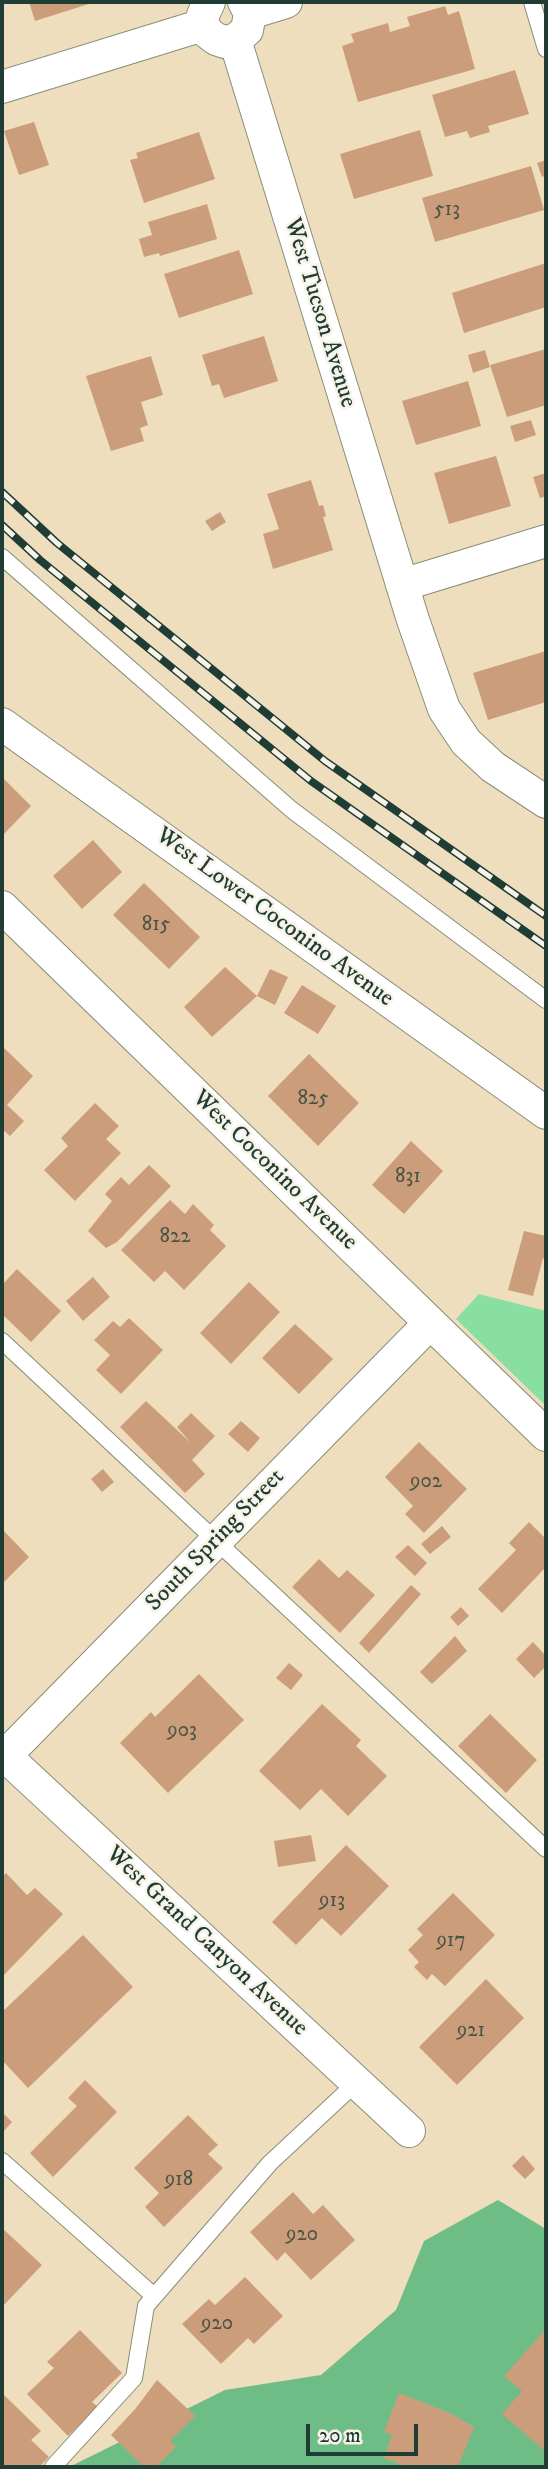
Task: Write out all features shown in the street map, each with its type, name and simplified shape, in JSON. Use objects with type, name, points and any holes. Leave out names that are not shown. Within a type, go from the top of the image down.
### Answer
[{"type":"street","points":[[2,87],[206,13],[208,33],[225,42],[235,40],[247,30],[247,7],[286,2]]},
{"type":"street","name":"West Tucson Avenue","points":[[235,40],[402,585],[444,709],[466,742],[493,767],[546,802]]},
{"type":"street","points":[[402,585],[546,541]]},
{"type":"street","name":"West Lower Coconino Avenue","points":[[2,724],[546,1113]]},
{"type":"street","name":"West Coconino Avenue","points":[[2,907],[546,1435]]},
{"type":"street","name":"South Spring Street","points":[[3,1756],[430,1323]]},
{"type":"street","name":"West Grand Canyon Avenue","points":[[3,1756],[409,2131]]},
{"type":"lane","points":[[532,2],[546,50]]},
{"type":"lane","points":[[2,557],[292,810],[546,1000]]},
{"type":"lane","points":[[2,1342],[546,1849]]},
{"type":"lane","points":[[53,2467],[134,2378],[146,2306],[270,2164],[357,2082]]},
{"type":"lane","points":[[2,2161],[154,2296]]},
{"type":"green space","points":[[479,1294],[546,1311],[546,1406],[456,1319]]},
{"type":"green space","points":[[498,2200],[546,2229],[546,2467],[69,2467],[225,2390],[321,2375],[396,2310],[424,2241]]},
{"type":"building","points":[[29,2],[95,2],[35,21]]},
{"type":"building","points":[[445,6],[448,15],[459,11],[475,69],[358,102],[342,46],[354,42],[351,34],[388,23],[390,32],[410,26],[407,17]]},
{"type":"building","points":[[515,70],[529,114],[488,126],[490,132],[470,138],[467,131],[445,137],[432,95]]},
{"type":"building","points":[[34,122],[49,165],[19,175],[4,131]]},
{"type":"building","points":[[420,130],[433,176],[354,199],[340,154]]},
{"type":"building","points":[[199,132],[215,179],[144,203],[130,160],[138,158],[136,153]]},
{"type":"building","points":[[546,160],[546,175],[542,177],[537,163]]},
{"type":"building","points":[[531,166],[544,210],[435,242],[422,198]]},
{"type":"building","points":[[207,204],[217,239],[160,256],[159,253],[144,257],[139,239],[152,235],[148,222]]},
{"type":"building","points":[[239,250],[253,294],[179,318],[164,274]]},
{"type":"building","points":[[546,263],[546,307],[464,333],[452,293]]},
{"type":"building","points":[[264,336],[278,381],[224,398],[219,384],[212,386],[202,355]]},
{"type":"building","points":[[546,349],[546,405],[507,417],[490,365]]},
{"type":"building","points":[[485,350],[490,367],[473,373],[468,355]]},
{"type":"building","points":[[151,356],[163,395],[141,402],[148,425],[140,428],[144,441],[111,451],[86,376]]},
{"type":"building","points":[[468,381],[481,426],[416,445],[402,401]]},
{"type":"building","points":[[531,420],[536,435],[515,442],[510,426]]},
{"type":"building","points":[[496,456],[511,506],[449,524],[434,473]]},
{"type":"building","points":[[546,473],[546,496],[540,498],[533,477]]},
{"type":"building","points":[[311,480],[319,506],[323,505],[326,516],[323,517],[333,550],[273,569],[263,534],[279,529],[267,494]]},
{"type":"building","points":[[220,512],[226,522],[212,531],[205,521]]},
{"type":"building","points":[[546,651],[546,702],[488,720],[473,673]]},
{"type":"building","points":[[2,777],[31,806],[2,836]]},
{"type":"building","points":[[93,840],[122,872],[82,909],[53,876]]},
{"type":"building","points":[[144,883],[200,937],[169,969],[113,915]]},
{"type":"building","points":[[225,967],[257,996],[212,1037],[184,1007]]},
{"type":"building","points":[[270,969],[288,977],[275,1005],[257,996]]},
{"type":"building","points":[[302,985],[336,1006],[318,1034],[284,1013]]},
{"type":"building","points":[[2,1046],[33,1076],[7,1105],[24,1121],[10,1136],[2,1129]]},
{"type":"building","points":[[309,1054],[359,1103],[318,1146],[268,1096]]},
{"type":"building","points":[[95,1103],[119,1126],[106,1139],[121,1153],[75,1201],[44,1170],[68,1146],[61,1138]]},
{"type":"building","points":[[411,1141],[443,1171],[404,1214],[372,1185]]},
{"type":"building","points":[[149,1165],[171,1186],[117,1242],[106,1248],[88,1231],[112,1201],[105,1194],[121,1177],[129,1185]]},
{"type":"building","points":[[170,1200],[185,1214],[193,1204],[214,1225],[210,1230],[226,1246],[184,1290],[165,1271],[154,1282],[121,1250]]},
{"type":"building","points":[[524,1231],[546,1236],[546,1259],[543,1258],[533,1296],[508,1290]]},
{"type":"building","points":[[17,1269],[61,1311],[31,1342],[2,1314],[2,1285]]},
{"type":"building","points":[[93,1277],[110,1297],[83,1321],[66,1301]]},
{"type":"building","points":[[249,1282],[280,1312],[231,1364],[200,1333]]},
{"type":"building","points":[[129,1318],[163,1350],[121,1394],[96,1370],[110,1355],[94,1340],[113,1321],[120,1327]]},
{"type":"building","points":[[295,1324],[333,1359],[299,1394],[262,1358]]},
{"type":"building","points":[[146,1401],[191,1443],[177,1427],[191,1413],[215,1436],[192,1460],[205,1474],[185,1493],[120,1427]]},
{"type":"building","points":[[241,1421],[260,1438],[248,1452],[228,1434]]},
{"type":"building","points":[[419,1442],[467,1489],[424,1533],[405,1514],[413,1506],[385,1477]]},
{"type":"building","points":[[103,1469],[114,1482],[102,1492],[91,1479]]},
{"type":"building","points":[[529,1522],[546,1539],[546,1567],[502,1613],[478,1589],[516,1550],[509,1543]]},
{"type":"building","points":[[442,1526],[451,1537],[430,1554],[421,1544]]},
{"type":"building","points":[[2,1529],[29,1557],[2,1584]]},
{"type":"building","points":[[408,1545],[427,1563],[415,1576],[395,1557]]},
{"type":"building","points":[[319,1559],[339,1578],[347,1570],[375,1595],[340,1633],[292,1587]]},
{"type":"building","points":[[411,1585],[421,1594],[369,1653],[359,1643]]},
{"type":"building","points":[[461,1607],[469,1616],[458,1626],[450,1617]]},
{"type":"building","points":[[455,1636],[467,1651],[432,1684],[420,1672]]},
{"type":"building","points":[[533,1642],[546,1656],[546,1666],[534,1678],[516,1659]]},
{"type":"building","points":[[289,1663],[303,1675],[291,1690],[276,1678]]},
{"type":"building","points":[[199,1674],[244,1720],[168,1793],[120,1743],[151,1712],[155,1717]]},
{"type":"building","points":[[322,1704],[361,1740],[356,1746],[387,1776],[348,1816],[321,1789],[300,1810],[259,1771]]},
{"type":"building","points":[[490,1714],[537,1760],[506,1793],[458,1746]]},
{"type":"building","points":[[311,1835],[316,1861],[278,1867],[274,1841]]},
{"type":"building","points":[[346,1845],[389,1886],[341,1936],[322,1918],[296,1945],[272,1922]]},
{"type":"building","points":[[6,1873],[27,1895],[35,1888],[63,1914],[2,1977],[2,1877]]},
{"type":"building","points":[[453,1893],[495,1935],[445,1986],[432,1974],[427,1980],[414,1967],[419,1962],[408,1950],[423,1935],[417,1929]]},
{"type":"building","points":[[83,1935],[133,1987],[28,2088],[2,2060],[2,2012]]},
{"type":"building","points":[[486,1979],[524,2018],[457,2085],[419,2047]]},
{"type":"building","points":[[85,2080],[117,2112],[53,2177],[30,2153],[77,2106],[68,2098]]},
{"type":"building","points":[[2,2112],[12,2122],[2,2133]]},
{"type":"building","points":[[188,2115],[218,2145],[208,2154],[223,2168],[164,2227],[145,2207],[159,2193],[134,2168]]},
{"type":"building","points":[[523,2155],[535,2169],[525,2179],[512,2166]]},
{"type":"building","points":[[293,2192],[313,2214],[323,2205],[355,2240],[311,2280],[285,2252],[277,2261],[250,2232]]},
{"type":"building","points":[[2,2228],[42,2265],[2,2307]]},
{"type":"building","points":[[245,2277],[283,2316],[254,2344],[248,2338],[221,2364],[182,2324],[209,2299],[215,2305]]},
{"type":"building","points":[[80,2330],[122,2373],[92,2402],[98,2407],[68,2436],[27,2394],[54,2368],[47,2362]]},
{"type":"building","points":[[544,2331],[546,2452],[502,2414],[522,2391],[504,2376]]},
{"type":"building","points":[[157,2380],[195,2416],[170,2441],[176,2447],[156,2467],[144,2467],[111,2435]]},
{"type":"building","points":[[2,2393],[41,2431],[31,2440],[49,2457],[39,2467],[2,2467]]},
{"type":"building","points":[[399,2393],[450,2413],[474,2427],[458,2467],[407,2467],[384,2458],[392,2435],[384,2432]]},
{"type":"railway","points":[[2,492],[57,543],[325,761],[546,916]]},
{"type":"railway","points":[[2,525],[40,560],[311,781],[546,946]]}]
